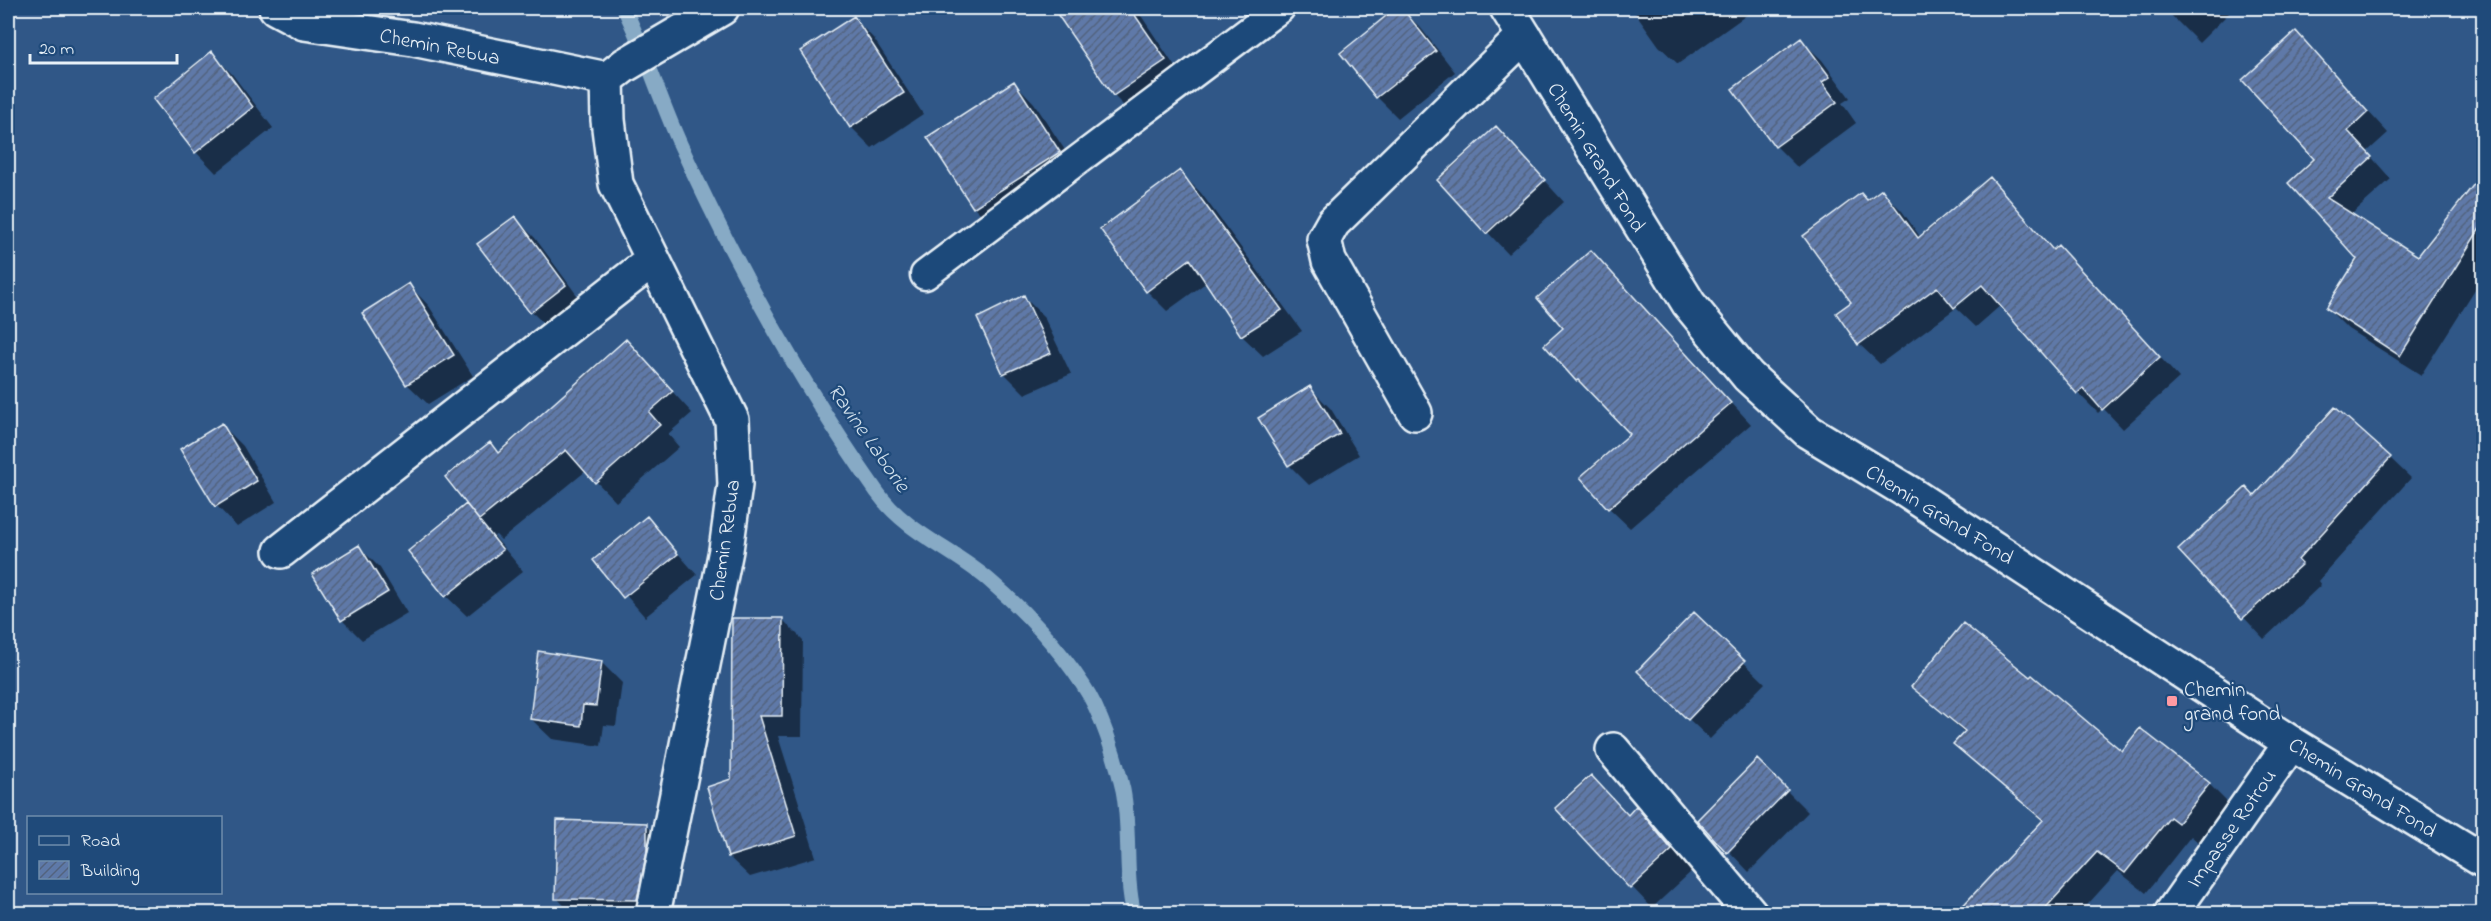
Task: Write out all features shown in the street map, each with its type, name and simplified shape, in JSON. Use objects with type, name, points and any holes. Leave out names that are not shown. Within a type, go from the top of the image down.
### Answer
[{"type":"street","name":"Chemin Rebua","points":[[276,8],[304,23],[616,72],[608,120],[616,184],[732,420],[735,485],[726,550],[653,914]]},
{"type":"street","name":"Chemin Grand Fond","points":[[1507,8],[1689,304],[1748,376],[1809,432],[1908,492],[2291,743],[2484,861]]},
{"type":"street","points":[[616,72],[709,16]]},
{"type":"street","points":[[1415,413],[1329,261],[1324,239],[1333,222],[1524,36]]},
{"type":"street","points":[[280,551],[653,260]]},
{"type":"street","name":"Impasse Rotrou","points":[[2171,914],[2291,743]]},
{"type":"street","points":[[1613,750],[1751,914]]},
{"type":"lane","points":[[925,275],[1280,8]]},
{"type":"building","points":[[1053,8],[1130,8],[1166,60],[1113,96]]},
{"type":"building","points":[[1396,8],[1402,8],[1436,51],[1376,98],[1340,53]]},
{"type":"building","points":[[854,16],[904,93],[850,128],[800,51]]},
{"type":"building","points":[[2296,31],[2368,112],[2348,131],[2372,157],[2327,198],[2418,256],[2478,179],[2484,183],[2484,222],[2400,356],[2326,308],[2357,259],[2288,183],[2314,159],[2242,80]]},
{"type":"building","points":[[1801,38],[1830,77],[1822,82],[1837,102],[1775,147],[1732,89]]},
{"type":"building","points":[[212,51],[253,107],[195,153],[153,99]]},
{"type":"building","points":[[1014,81],[1060,152],[973,208],[927,137]]},
{"type":"building","points":[[1496,126],[1545,180],[1486,234],[1437,180]]},
{"type":"building","points":[[1180,170],[1282,310],[1241,336],[1190,259],[1146,292],[1100,229]]},
{"type":"building","points":[[1990,177],[2053,250],[2058,245],[2160,357],[2102,410],[2083,388],[2077,394],[1982,285],[1954,308],[1937,287],[1858,345],[1836,313],[1851,302],[1803,236],[1861,193],[1867,200],[1882,189],[1918,238]]},
{"type":"building","points":[[515,216],[566,285],[530,313],[477,244]]},
{"type":"building","points":[[1591,250],[1731,403],[1608,509],[1580,477],[1630,434],[1578,380],[1576,381],[1544,345],[1563,328],[1537,298]]},
{"type":"building","points":[[409,283],[454,355],[406,385],[362,313]]},
{"type":"building","points":[[1024,295],[1051,353],[1003,374],[977,318]]},
{"type":"building","points":[[626,339],[673,391],[649,412],[660,425],[595,483],[566,450],[479,520],[445,477],[490,442],[498,453]]},
{"type":"building","points":[[1310,386],[1340,434],[1288,466],[1258,418]]},
{"type":"building","points":[[2335,407],[2391,457],[2298,560],[2302,564],[2242,619],[2178,550],[2246,487],[2254,496]]},
{"type":"building","points":[[222,423],[257,481],[215,507],[180,449]]},
{"type":"building","points":[[466,504],[503,550],[445,597],[408,551]]},
{"type":"building","points":[[647,516],[678,554],[623,598],[593,560]]},
{"type":"building","points":[[359,545],[388,592],[341,621],[312,574]]},
{"type":"building","points":[[1694,612],[1745,661],[1688,720],[1637,671]]},
{"type":"building","points":[[732,618],[783,618],[782,716],[759,716],[796,836],[728,857],[707,787],[731,779]]},
{"type":"building","points":[[1963,623],[2030,677],[2032,675],[2122,751],[2140,728],[2210,783],[2178,823],[2170,817],[2125,873],[2097,852],[2040,914],[1955,914],[2043,820],[1953,744],[1965,731],[1911,687]]},
{"type":"building","points":[[538,651],[602,661],[596,706],[583,705],[581,726],[530,719]]},
{"type":"building","points":[[1757,759],[1788,790],[1727,853],[1697,820]]},
{"type":"building","points":[[1591,775],[1628,815],[1636,806],[1672,850],[1630,889],[1555,808]]},
{"type":"building","points":[[557,820],[647,823],[647,851],[637,900],[555,899]]},
{"type":"waterway","name":"Ravine Laborie","points":[[624,8],[681,146],[724,236],[771,324],[849,451],[877,492],[902,519],[976,570],[1028,617],[1074,671],[1090,696],[1107,736],[1123,790],[1127,821],[1129,883],[1134,914]]},
{"type":"place","name":"Chemin grand fond","points":[[2172,701]]}]
